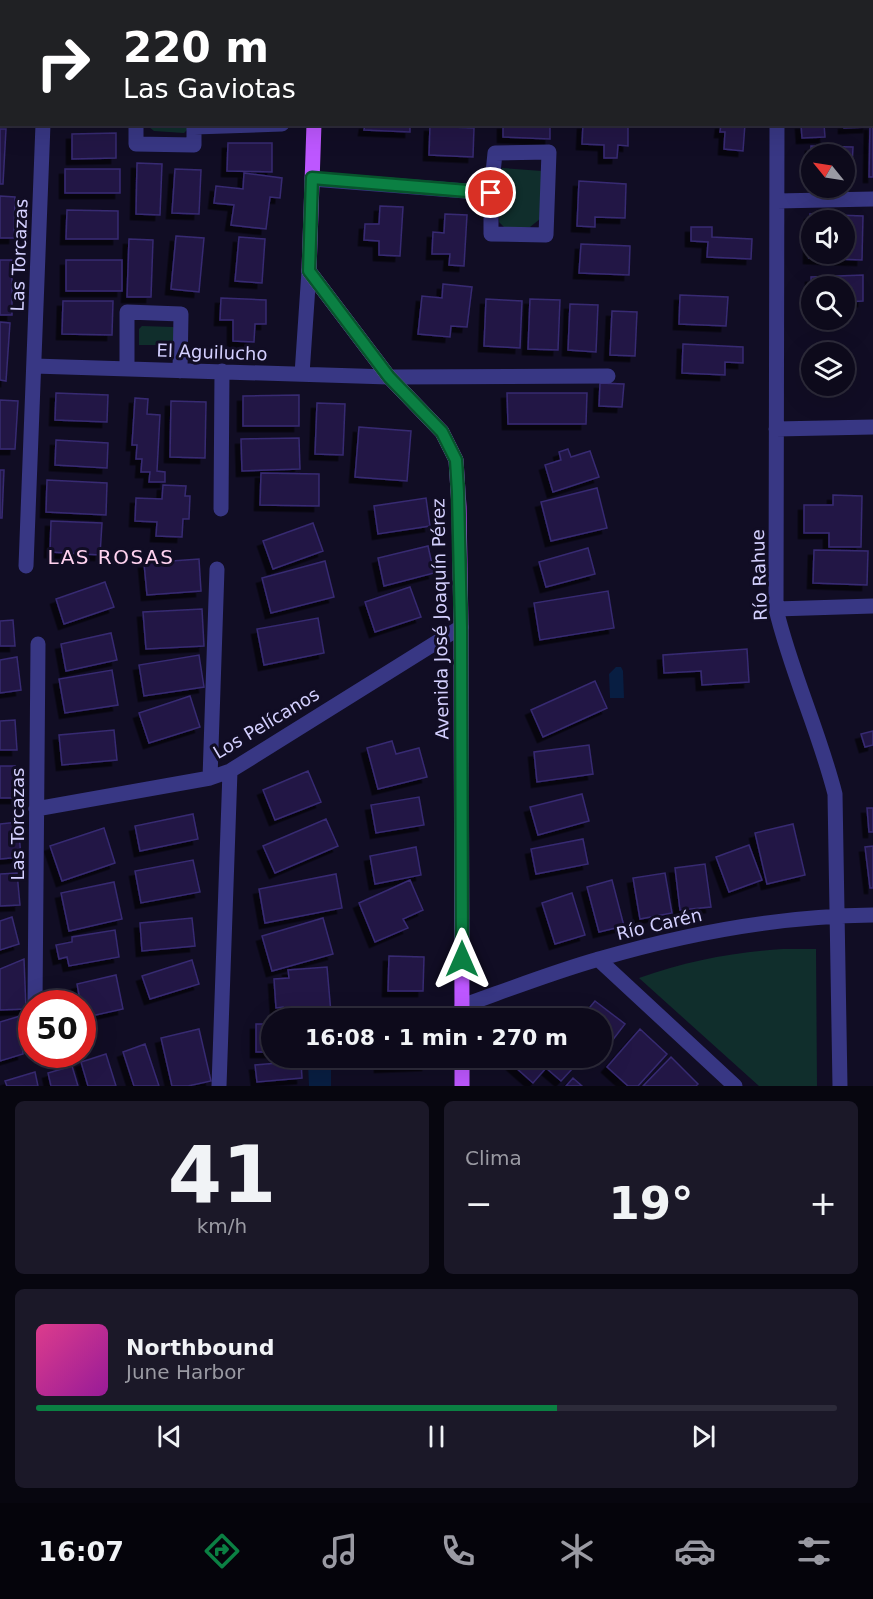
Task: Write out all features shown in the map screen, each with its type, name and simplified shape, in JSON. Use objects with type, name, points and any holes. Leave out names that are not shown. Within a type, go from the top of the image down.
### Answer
[{"type":"main road","points":[[309,271],[314,126]]},
{"type":"main road","name":"Avenida José Joaquín Pérez","points":[[309,271],[389,377],[442,432],[456,460],[461,627],[462,1008]]},
{"type":"main road","points":[[462,1068],[462,1086]]},
{"type":"street","name":"Las Torcazas","points":[[26,566],[43,126]]},
{"type":"street","points":[[136,126],[136,144],[194,145],[194,126]]},
{"type":"street","name":"Río Rahue","points":[[777,126],[776,609],[784,640],[824,752],[835,794],[840,1086]]},
{"type":"street","points":[[549,152],[546,235],[491,234],[491,193],[495,153],[549,152]]},
{"type":"street","points":[[312,178],[491,193]]},
{"type":"street","points":[[777,201],[873,199]]},
{"type":"street","points":[[302,374],[309,271]]},
{"type":"street","points":[[127,369],[127,312],[181,314],[180,371]]},
{"type":"street","name":"El Aguilucho","points":[[34,366],[389,377],[608,376]]},
{"type":"street","points":[[221,509],[222,371]]},
{"type":"street","points":[[776,429],[873,427]]},
{"type":"street","points":[[210,778],[217,569]]},
{"type":"street","points":[[776,609],[873,606]]},
{"type":"street","name":"Los Pelícanos","points":[[36,809],[210,778],[230,771],[461,627]]},
{"type":"street","name":"Las Torcazas","points":[[35,990],[38,644]]},
{"type":"street","points":[[219,1086],[230,771]]},
{"type":"street","name":"Río Carén","points":[[472,1008],[598,959],[655,944],[774,922],[873,915]]},
{"type":"street","points":[[598,959],[735,1086]]},
{"type":"green space","points":[[188,126],[188,129],[184,133],[154,131],[149,127]]},
{"type":"green space","points":[[502,168],[542,171],[540,219],[530,227],[506,229],[499,222]]},
{"type":"green space","points":[[142,326],[173,327],[176,330],[176,345],[139,345],[139,329]]},
{"type":"green space","points":[[783,949],[816,949],[817,1086],[759,1086],[639,978],[710,958]]},
{"type":"water","points":[[616,667],[621,667],[623,671],[624,698],[610,698],[609,674]]},
{"type":"water","points":[[308,1068],[331,1068],[331,1086],[309,1086]]},
{"type":"building","points":[[365,126],[410,126],[410,132],[364,130]]},
{"type":"building","points":[[430,126],[474,128],[473,157],[429,155]]},
{"type":"building","points":[[503,126],[550,126],[550,139],[503,137]]},
{"type":"building","points":[[583,126],[628,126],[628,146],[618,145],[617,158],[604,158],[604,145],[582,144]]},
{"type":"building","points":[[721,126],[745,126],[743,151],[724,149],[725,132],[720,132]]},
{"type":"building","points":[[801,126],[824,126],[825,137],[802,138]]},
{"type":"building","points":[[844,126],[868,126],[868,127],[844,128]]},
{"type":"building","points":[[870,126],[873,126],[873,177],[869,177]]},
{"type":"building","points":[[0,129],[6,129],[3,184],[0,184]]},
{"type":"building","points":[[116,133],[116,158],[72,159],[72,134]]},
{"type":"building","points":[[228,143],[272,143],[272,172],[227,171]]},
{"type":"building","points":[[137,163],[162,164],[160,215],[136,214]]},
{"type":"building","points":[[65,169],[120,169],[120,193],[65,193]]},
{"type":"building","points":[[175,169],[201,170],[199,214],[172,213]]},
{"type":"building","points":[[244,173],[282,178],[280,198],[270,197],[266,229],[231,225],[234,205],[214,203],[216,186],[243,189]]},
{"type":"building","points":[[579,181],[626,184],[625,218],[595,217],[595,227],[577,226]]},
{"type":"building","points":[[0,196],[15,197],[14,238],[0,238]]},
{"type":"building","points":[[380,206],[403,207],[400,256],[379,255],[379,241],[364,240],[365,224],[379,224]]},
{"type":"building","points":[[67,210],[118,211],[118,239],[66,239]]},
{"type":"building","points":[[445,214],[467,215],[464,266],[449,265],[450,254],[432,254],[433,232],[444,233]]},
{"type":"building","points":[[855,216],[863,216],[862,260],[855,260]]},
{"type":"building","points":[[691,227],[712,227],[712,237],[752,239],[751,259],[707,257],[708,242],[691,241]]},
{"type":"building","points":[[176,236],[204,238],[199,292],[171,289]]},
{"type":"building","points":[[239,237],[265,239],[262,283],[235,281]]},
{"type":"building","points":[[129,239],[153,240],[151,297],[127,297]]},
{"type":"building","points":[[581,244],[630,246],[629,275],[579,273]]},
{"type":"building","points":[[0,260],[12,260],[12,315],[0,315]]},
{"type":"building","points":[[66,260],[122,260],[122,291],[66,291]]},
{"type":"building","points":[[863,275],[863,301],[855,301],[855,276],[837,276]]},
{"type":"building","points":[[443,284],[472,287],[467,327],[451,326],[450,337],[418,334],[422,296],[442,298]]},
{"type":"building","points":[[680,295],[728,297],[726,326],[679,324]]},
{"type":"building","points":[[221,298],[266,300],[266,324],[255,324],[254,342],[233,341],[233,320],[220,320]]},
{"type":"building","points":[[486,299],[522,301],[520,348],[484,346]]},
{"type":"building","points":[[530,299],[560,300],[558,350],[528,349]]},
{"type":"building","points":[[63,301],[113,301],[112,335],[62,334]]},
{"type":"building","points":[[570,304],[598,305],[596,352],[568,350]]},
{"type":"building","points":[[612,311],[637,312],[635,356],[610,355]]},
{"type":"building","points":[[0,322],[10,323],[6,381],[0,380]]},
{"type":"building","points":[[683,344],[743,347],[743,363],[725,362],[725,375],[682,373]]},
{"type":"building","points":[[600,383],[624,384],[622,407],[599,406]]},
{"type":"building","points":[[56,393],[108,395],[107,422],[55,420]]},
{"type":"building","points":[[507,393],[587,393],[586,424],[508,424]]},
{"type":"building","points":[[299,395],[299,426],[243,426],[243,396]]},
{"type":"building","points":[[135,398],[148,399],[147,414],[160,415],[157,471],[165,472],[165,482],[149,482],[150,472],[141,472],[142,459],[136,459],[137,445],[132,445]]},
{"type":"building","points":[[0,400],[18,401],[15,449],[0,449]]},
{"type":"building","points":[[171,401],[206,402],[205,458],[170,457]]},
{"type":"building","points":[[317,403],[345,404],[343,455],[315,454]]},
{"type":"building","points":[[359,427],[411,431],[407,481],[355,477]]},
{"type":"building","points":[[299,438],[300,469],[242,471],[241,439]]},
{"type":"building","points":[[56,440],[108,443],[107,468],[55,465]]},
{"type":"building","points":[[568,449],[571,457],[590,451],[599,477],[553,492],[545,465],[561,460],[559,452]]},
{"type":"building","points":[[0,470],[4,470],[2,518],[0,518]]},
{"type":"building","points":[[261,473],[319,474],[319,506],[260,505]]},
{"type":"building","points":[[47,480],[107,483],[106,515],[46,512]]},
{"type":"building","points":[[163,485],[186,486],[185,496],[190,496],[189,519],[183,519],[182,537],[156,536],[157,522],[135,521],[136,498],[162,499]]},
{"type":"building","points":[[597,488],[607,528],[551,541],[541,502]]},
{"type":"building","points":[[833,495],[862,496],[861,547],[829,547],[829,533],[804,533],[804,505],[833,505]]},
{"type":"building","points":[[426,498],[430,526],[378,534],[374,506]]},
{"type":"building","points":[[51,521],[102,523],[100,555],[50,552]]},
{"type":"building","points":[[313,523],[323,551],[273,569],[263,541]]},
{"type":"building","points":[[428,546],[434,573],[384,586],[378,558]]},
{"type":"building","points":[[588,548],[595,574],[546,587],[539,562]]},
{"type":"building","points":[[814,550],[868,551],[867,585],[813,583]]},
{"type":"building","points":[[199,559],[201,591],[147,595],[144,563]]},
{"type":"building","points":[[325,561],[334,597],[271,613],[262,578]]},
{"type":"building","points":[[105,582],[114,607],[64,624],[56,599]]},
{"type":"building","points":[[410,587],[421,617],[375,632],[365,602]]},
{"type":"building","points":[[608,591],[614,628],[540,640],[534,603]]},
{"type":"building","points":[[202,609],[204,646],[146,649],[143,612]]},
{"type":"building","points":[[318,618],[324,653],[264,665],[257,629]]},
{"type":"building","points":[[13,620],[15,646],[0,646],[0,621]]},
{"type":"building","points":[[111,633],[117,660],[66,671],[61,644]]},
{"type":"building","points":[[747,649],[749,682],[702,685],[701,671],[664,673],[663,655]]},
{"type":"building","points":[[199,655],[204,687],[144,696],[139,665]]},
{"type":"building","points":[[17,657],[21,690],[0,693],[0,660]]},
{"type":"building","points":[[112,670],[118,705],[65,713],[59,679]]},
{"type":"building","points":[[595,681],[607,708],[543,737],[531,710]]},
{"type":"building","points":[[190,696],[200,727],[149,743],[139,713]]},
{"type":"building","points":[[15,720],[17,750],[0,750],[0,721]]},
{"type":"building","points":[[114,730],[117,760],[62,765],[59,735]]},
{"type":"building","points":[[873,731],[873,745],[865,747],[861,734]]},
{"type":"building","points":[[392,741],[396,754],[419,748],[427,777],[378,789],[367,748]]},
{"type":"building","points":[[589,745],[593,774],[537,782],[534,752]]},
{"type":"building","points":[[0,766],[15,766],[16,798],[0,798]]},
{"type":"building","points":[[308,771],[321,802],[275,820],[263,790]]},
{"type":"building","points":[[582,794],[589,821],[538,835],[530,807]]},
{"type":"building","points":[[419,797],[424,825],[376,833],[371,805]]},
{"type":"building","points":[[867,808],[873,808],[873,832],[869,832]]},
{"type":"building","points":[[193,814],[198,839],[140,851],[135,826]]},
{"type":"building","points":[[326,819],[338,846],[275,873],[263,846]]},
{"type":"building","points":[[18,822],[21,857],[0,859],[0,824]]},
{"type":"building","points":[[793,824],[805,875],[767,884],[755,833]]},
{"type":"building","points":[[104,828],[115,863],[62,881],[50,846]]},
{"type":"building","points":[[583,839],[588,864],[536,874],[531,849]]},
{"type":"building","points":[[749,845],[762,880],[729,892],[716,857]]},
{"type":"building","points":[[873,846],[873,888],[870,888],[865,847]]},
{"type":"building","points":[[416,847],[421,875],[375,884],[370,856]]},
{"type":"building","points":[[193,860],[200,892],[141,903],[135,871]]},
{"type":"building","points":[[705,864],[711,907],[680,910],[675,868]]},
{"type":"building","points":[[17,873],[20,905],[0,906],[0,874]]},
{"type":"building","points":[[665,873],[672,913],[640,919],[633,878]]},
{"type":"building","points":[[336,874],[342,908],[265,923],[259,889]]},
{"type":"building","points":[[410,880],[423,910],[403,919],[408,928],[375,942],[359,903]]},
{"type":"building","points":[[612,880],[624,926],[599,932],[587,887]]},
{"type":"building","points":[[114,882],[122,919],[69,931],[61,893]]},
{"type":"building","points":[[572,893],[585,935],[555,944],[542,903]]},
{"type":"building","points":[[12,917],[19,944],[0,950],[0,921]]},
{"type":"building","points":[[192,918],[195,946],[142,951],[140,923]]},
{"type":"building","points":[[323,918],[333,954],[272,971],[262,936]]},
{"type":"building","points":[[115,930],[119,957],[69,966],[67,957],[59,959],[56,945],[72,942],[72,937]]},
{"type":"building","points":[[389,956],[424,957],[423,991],[388,991]]},
{"type":"building","points":[[24,959],[25,990],[18,990],[18,1009],[0,1010],[0,969]]},
{"type":"building","points":[[192,960],[199,984],[150,999],[142,976]]},
{"type":"building","points":[[327,967],[331,1008],[276,1008],[274,979],[289,978],[288,970]]},
{"type":"building","points":[[116,975],[123,1009],[96,1015],[96,990],[78,990],[77,984]]},
{"type":"building","points":[[595,1001],[604,1008],[589,1008]]},
{"type":"building","points":[[612,1014],[625,1024],[612,1041]]},
{"type":"building","points":[[18,1017],[18,1056],[0,1061],[0,1022]]},
{"type":"building","points":[[256,1024],[261,1024],[261,1052],[256,1052]]},
{"type":"building","points":[[199,1029],[211,1081],[188,1086],[172,1086],[161,1038]]},
{"type":"building","points":[[640,1029],[667,1054],[638,1086],[628,1086],[608,1068],[612,1068],[612,1061]]},
{"type":"building","points":[[145,1044],[159,1086],[134,1086],[123,1052]]},
{"type":"building","points":[[106,1054],[116,1086],[88,1086],[83,1068],[96,1068],[96,1057]]},
{"type":"building","points":[[671,1057],[698,1084],[696,1086],[643,1086]]},
{"type":"building","points":[[261,1064],[261,1068],[301,1068],[302,1078],[257,1082],[255,1065]]},
{"type":"building","points":[[73,1068],[78,1086],[51,1086],[48,1073]]},
{"type":"building","points":[[516,1068],[546,1068],[533,1083]]},
{"type":"building","points":[[546,1068],[573,1068],[561,1081]]},
{"type":"building","points":[[35,1072],[38,1086],[7,1086],[5,1081]]},
{"type":"building","points":[[573,1078],[582,1086],[566,1086]]},
{"type":"district","name":"LAS ROSAS","points":[[111,557]]},
{"type":"route","points":[[462,959],[461,627],[456,460],[442,432],[389,377],[309,271],[312,178],[491,193]]}]
